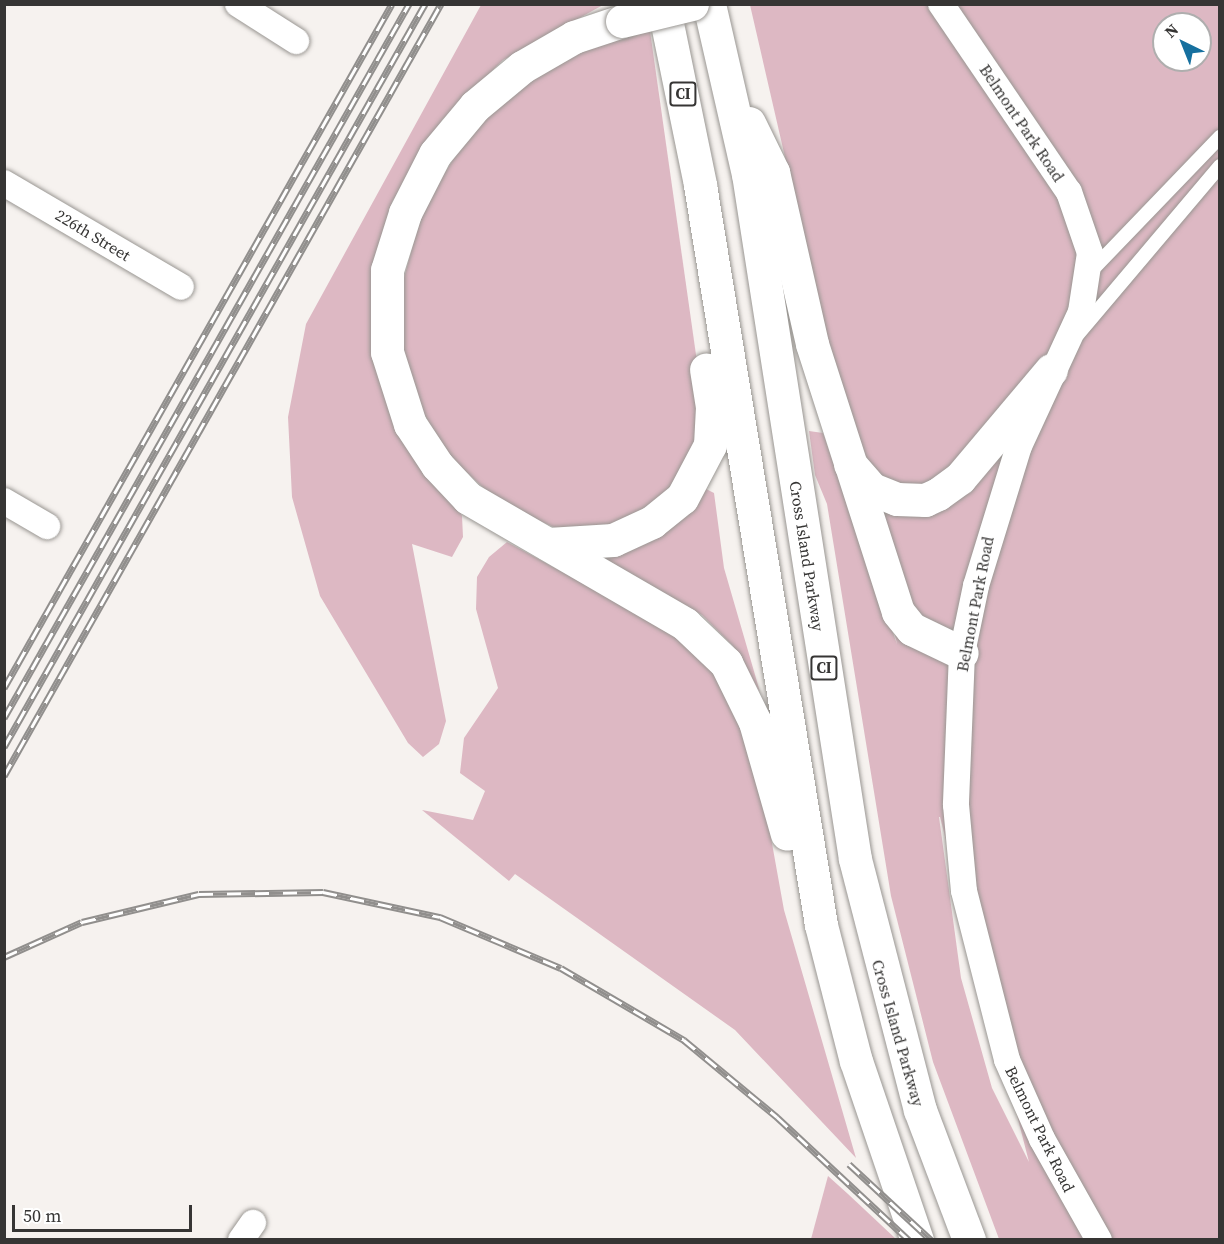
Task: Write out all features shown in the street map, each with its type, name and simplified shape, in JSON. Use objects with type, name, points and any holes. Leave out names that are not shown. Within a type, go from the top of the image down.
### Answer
[{"type":"highway","name":"CI","points":[[663,4],[715,287],[820,926],[862,1081],[917,1239]]},
{"type":"highway","points":[[692,4],[622,21],[548,50],[475,106],[418,183],[387,270],[387,352],[399,402],[422,445],[483,510],[685,624],[726,663],[755,722],[770,788],[820,926]]},
{"type":"highway","name":"Cross Island Parkway","points":[[709,4],[730,84],[855,859],[920,1110],[969,1239]]},
{"type":"highway","points":[[730,84],[773,172],[812,344],[847,460],[898,612],[912,629],[962,653]]},
{"type":"highway","points":[[546,544],[595,543],[634,532],[668,511],[693,485],[710,445],[712,406],[705,365],[715,287]]},
{"type":"highway","points":[[847,460],[872,489],[897,499],[925,500],[960,478],[1057,360]]},
{"type":"street","points":[[238,4],[296,41]]},
{"type":"street","name":"Belmont Park Road","points":[[941,4],[1076,204],[1092,270],[1082,312],[1057,360],[995,512],[962,653],[956,805],[963,891],[979,964],[1024,1101],[1099,1239]]},
{"type":"street","name":"226th Street","points":[[4,183],[181,287]]},
{"type":"street","points":[[4,501],[47,526]]},
{"type":"lane","points":[[1092,270],[1220,137]]},
{"type":"lane","points":[[1057,360],[1220,166]]},
{"type":"shaded area","points":[[481,5],[603,5],[503,60],[442,120],[392,202],[371,296],[462,516],[463,537],[452,557],[412,544],[446,721],[439,744],[423,757],[408,743],[320,596],[292,497],[288,417],[306,324]]},
{"type":"shaded area","points":[[750,5],[1219,5],[1219,1239],[999,1239],[933,1062],[891,896],[827,504],[815,475],[809,431],[823,433],[897,644]],"holes":[[[940,817],[1029,1162],[992,1088],[961,978]]]},
{"type":"shaded area","points":[[650,31],[702,397],[700,442],[656,507],[612,525],[556,528],[501,504],[451,458],[419,406],[403,357],[398,300],[423,208],[467,137],[527,79],[596,43]]},
{"type":"shaded area","points":[[706,489],[714,493],[724,568],[760,692],[733,646],[702,615],[600,557],[637,546],[673,527]]},
{"type":"shaded area","points":[[507,542],[693,643],[725,682],[753,738],[784,910],[856,1158],[735,1030],[515,874],[509,881],[422,810],[473,820],[485,791],[460,773],[464,738],[498,688],[476,609],[477,577],[489,557]]},
{"type":"shaded area","points":[[828,1176],[848,1194],[896,1239],[811,1239]]},
{"type":"railway","points":[[4,688],[392,4]]},
{"type":"railway","points":[[4,718],[409,4]]},
{"type":"railway","points":[[4,747],[425,4]]},
{"type":"railway","points":[[4,776],[441,4]]},
{"type":"railway","points":[[4,957],[82,922],[199,894],[323,892],[440,917],[561,968],[684,1040],[777,1117],[909,1240]]},
{"type":"railway","points":[[849,1164],[931,1240]]}]
